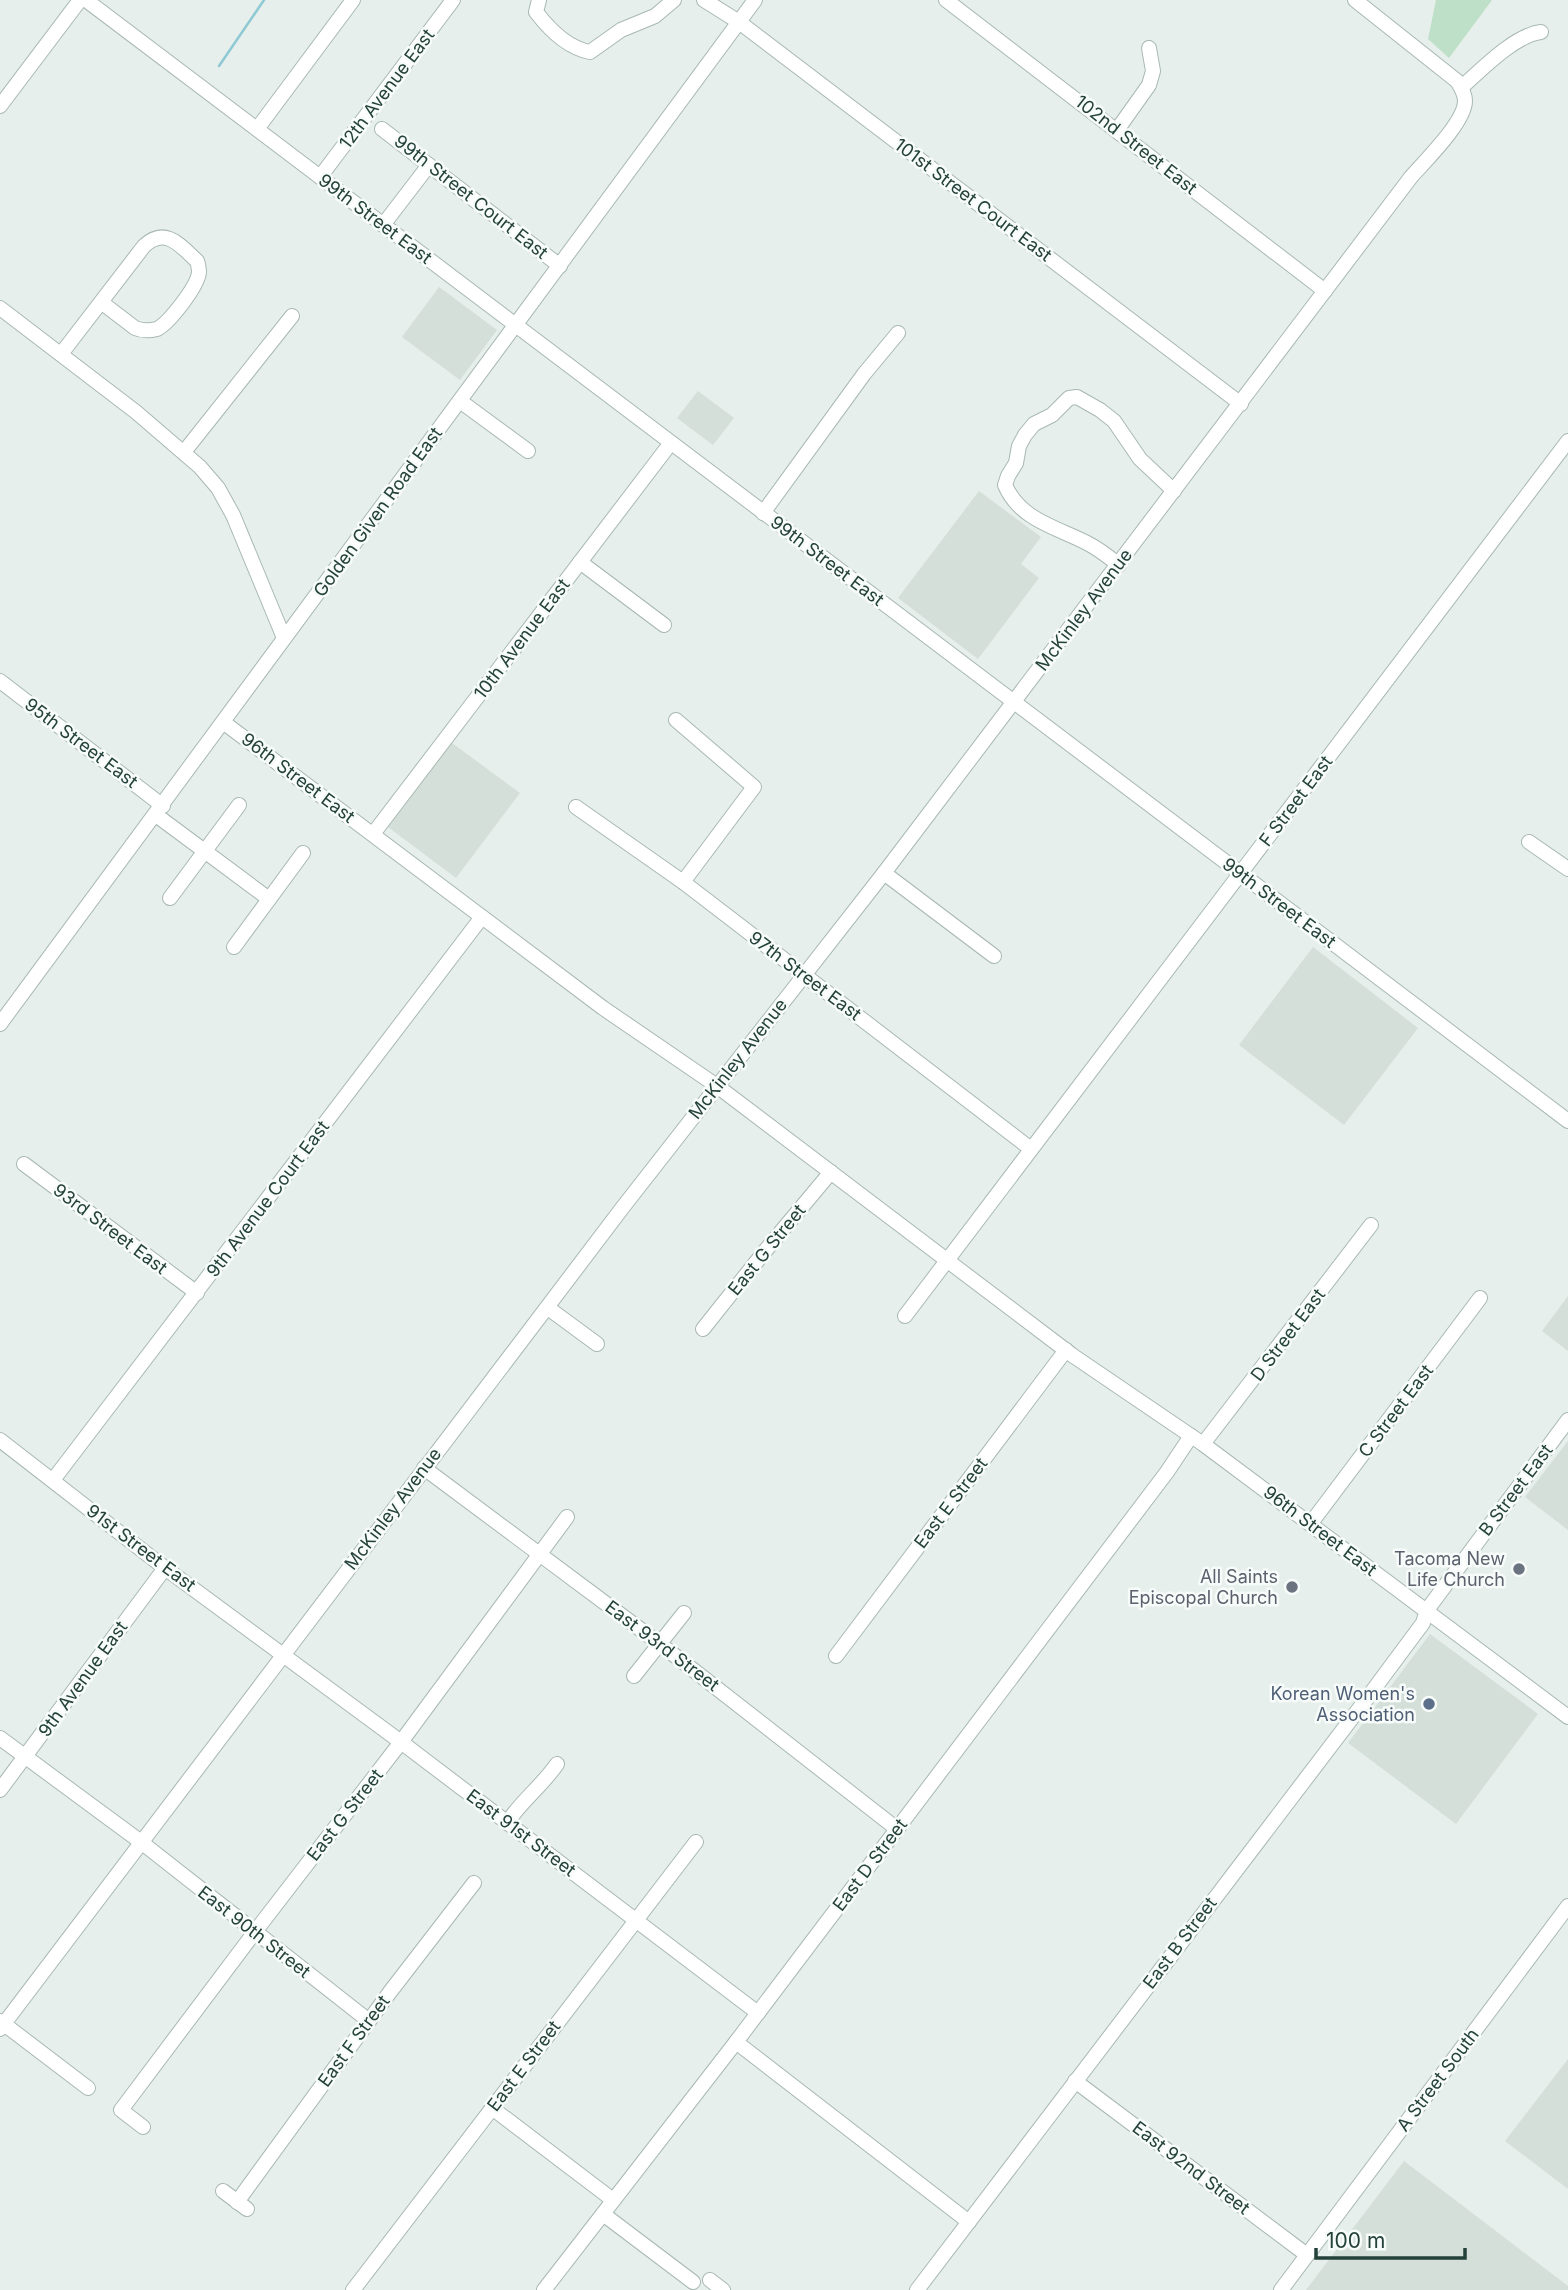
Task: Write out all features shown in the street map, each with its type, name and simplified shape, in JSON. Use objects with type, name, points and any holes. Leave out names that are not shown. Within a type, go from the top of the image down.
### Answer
[{"type":"street","points":[[0,106],[80,0]]},
{"type":"street","name":"99th Street East","points":[[86,0],[1568,1121]]},
{"type":"street","points":[[257,129],[353,0]]},
{"type":"street","name":"12th Avenue East","points":[[320,177],[453,0]]},
{"type":"street","points":[[538,6],[544,22],[576,48],[590,52],[621,30],[655,16],[674,0]]},
{"type":"street","name":"101st Street Court East","points":[[704,0],[739,22],[1241,404]]},
{"type":"street","name":"Golden Given Road East","points":[[0,1024],[755,0]]},
{"type":"street","name":"102nd Street East","points":[[946,0],[1325,291]]},
{"type":"street","points":[[1355,0],[1447,72],[1462,87],[1513,45],[1531,33],[1541,32]]},
{"type":"street","points":[[1117,130],[1149,85],[1153,71],[1149,48]]},
{"type":"street","name":"McKinley Avenue","points":[[1,2025],[716,1086],[884,873],[1119,565],[1411,177],[1460,118],[1465,102],[1462,87]]},
{"type":"street","name":"99th Street Court East","points":[[382,129],[560,266]]},
{"type":"street","points":[[383,225],[429,165]]},
{"type":"street","points":[[61,354],[144,246],[153,237],[170,239],[197,261],[199,271],[195,284],[166,323],[157,328],[145,331],[125,323],[101,302]]},
{"type":"street","points":[[0,308],[184,452],[218,488],[233,515],[284,638]]},
{"type":"street","points":[[184,452],[292,316]]},
{"type":"street","points":[[763,513],[864,374],[898,333]]},
{"type":"street","points":[[1119,565],[1090,544],[1040,523],[1014,502],[1005,485],[1025,435],[1034,424],[1052,415],[1069,398],[1077,397],[1114,421],[1140,459],[1174,491]]},
{"type":"street","points":[[460,401],[528,452]]},
{"type":"street","name":"F Street East","points":[[947,1260],[1568,442]]},
{"type":"street","name":"10th Avenue East","points":[[373,834],[670,444]]},
{"type":"street","points":[[580,562],[664,625]]},
{"type":"street","name":"95th Street East","points":[[0,681],[159,810],[205,851],[269,900]]},
{"type":"street","points":[[676,720],[754,787],[682,882]]},
{"type":"street","name":"96th Street East","points":[[223,722],[603,1008],[716,1086],[1102,1377],[1197,1440],[1311,1523],[1568,1717]]},
{"type":"street","points":[[170,898],[239,805]]},
{"type":"street","name":"97th Street East","points":[[576,807],[682,882],[1031,1149]]},
{"type":"street","points":[[1530,842],[1568,869]]},
{"type":"street","points":[[234,947],[303,853]]},
{"type":"street","points":[[884,873],[994,956]]},
{"type":"street","name":"9th Avenue Court East","points":[[53,1480],[482,917]]},
{"type":"street","name":"93rd Street East","points":[[24,1164],[197,1293]]},
{"type":"street","name":"East G Street","points":[[703,1329],[771,1242],[831,1172]]},
{"type":"street","name":"D Street East","points":[[1197,1440],[1371,1225]]},
{"type":"street","points":[[905,1316],[947,1260]]},
{"type":"street","name":"C Street East","points":[[1311,1523],[1480,1298]]},
{"type":"street","points":[[548,1308],[597,1344]]},
{"type":"street","name":"East E Street","points":[[836,1656],[1066,1350]]},
{"type":"street","name":"B Street East","points":[[1438,1594],[1568,1420]]},
{"type":"street","name":"91st Street East","points":[[0,1440],[165,1568],[282,1654]]},
{"type":"street","name":"East D Street","points":[[544,2290],[736,2042],[1167,1472],[1197,1440]]},
{"type":"street","name":"East 93rd Street","points":[[424,1468],[660,1644],[897,1829]]},
{"type":"street","name":"East G Street","points":[[143,2127],[121,2110],[401,1742],[567,1517]]},
{"type":"street","name":"9th Avenue East","points":[[0,1790],[165,1568]]},
{"type":"street","name":"East B Street","points":[[920,2289],[1074,2081],[1423,1623],[1427,1610],[1438,1594]]},
{"type":"street","points":[[634,1676],[684,1613]]},
{"type":"street","name":"East 91st Street","points":[[282,1654],[758,2013]]},
{"type":"street","name":"East 90th Street","points":[[0,1738],[141,1842],[369,2021]]},
{"type":"street","points":[[507,1823],[557,1764]]},
{"type":"street","name":"East E Street","points":[[353,2290],[696,1842]]},
{"type":"street","name":"East F Street","points":[[223,2191],[242,2206],[369,2021],[474,1883]]},
{"type":"street","name":"A Street South","points":[[1281,2290],[1568,1906]]},
{"type":"street","points":[[1,2025],[88,2088]]},
{"type":"street","points":[[736,2042],[969,2222]]},
{"type":"street","name":"East 92nd Street","points":[[1074,2081],[1307,2255]]},
{"type":"street","points":[[492,2108],[613,2200]]},
{"type":"street","points":[[603,2214],[693,2282]]},
{"type":"street","points":[[710,2280],[723,2290]]},
{"type":"shaded area","points":[[439,287],[497,330],[460,380],[402,337]]},
{"type":"shaded area","points":[[698,391],[734,418],[713,445],[677,418]]},
{"type":"shaded area","points":[[979,491],[1041,537],[1021,564],[1039,578],[978,659],[898,598]]},
{"type":"shaded area","points":[[452,743],[520,793],[456,878],[388,827]]},
{"type":"shaded area","points":[[1313,947],[1418,1028],[1344,1125],[1239,1045]]},
{"type":"shaded area","points":[[1568,1296],[1568,1351],[1542,1331]]},
{"type":"shaded area","points":[[1568,1441],[1568,1530],[1525,1497]]},
{"type":"shaded area","points":[[1430,1634],[1538,1714],[1456,1824],[1348,1743]]},
{"type":"shaded area","points":[[1568,2059],[1568,2189],[1505,2141]]},
{"type":"shaded area","points":[[1404,2161],[1568,2286],[1568,2290],[1306,2290]]},
{"type":"green space","points":[[1436,0],[1492,0],[1449,58],[1428,39]]},
{"type":"waterway","points":[[219,66],[264,0]]},
{"type":"place","name":"Tacoma New Life Church","points":[[1519,1569]]},
{"type":"place","name":"All Saints Episcopal Church","points":[[1292,1587]]},
{"type":"place","name":"Korean Women's Association","points":[[1429,1704]]}]
